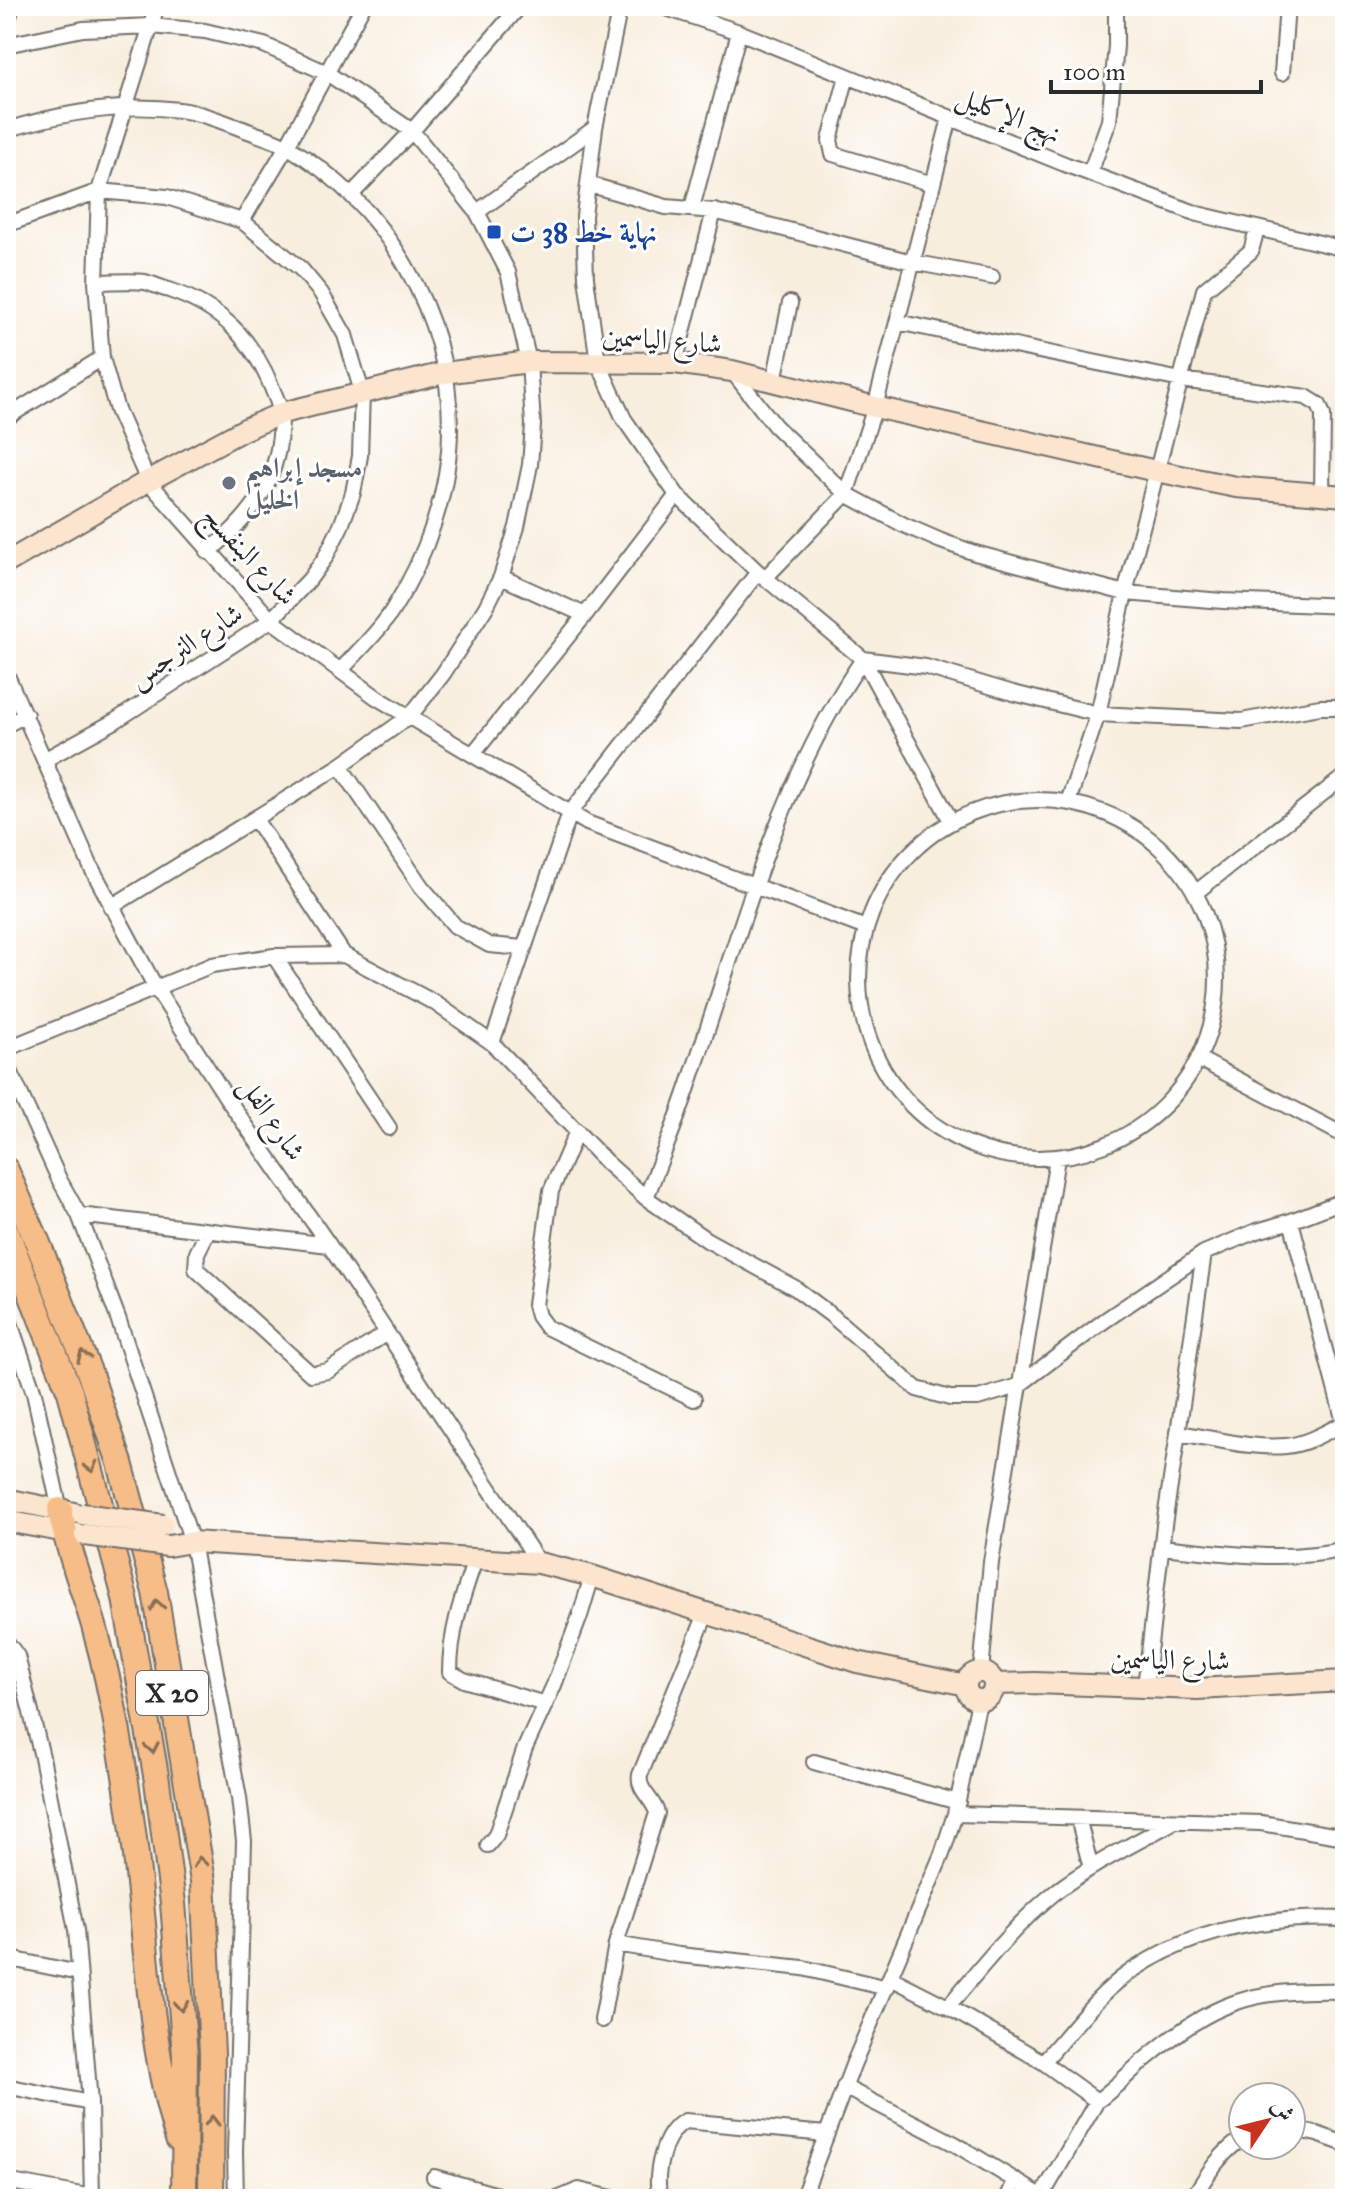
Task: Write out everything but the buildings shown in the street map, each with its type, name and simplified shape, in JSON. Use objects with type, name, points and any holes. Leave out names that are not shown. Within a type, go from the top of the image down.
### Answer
[{"type":"highway","name":"X 20","points":[[6,1170],[90,1374],[120,1463],[155,1592],[203,1881],[212,2053],[211,2199]]},
{"type":"highway","name":"X 20","points":[[6,1231],[70,1392],[128,1613],[157,1781],[173,1903],[185,2056],[184,2199]]},
{"type":"highway","points":[[6,1251],[25,1276]]},
{"type":"highway","points":[[73,1523],[112,1701],[133,1832],[156,2047],[185,2162]]},
{"type":"street","points":[[6,27],[12,6]]},
{"type":"street","name":"شارع البنفسج","points":[[157,6],[99,191],[96,282],[102,358],[117,410],[148,481],[271,620],[376,697],[570,813],[608,832],[866,928]]},
{"type":"street","points":[[242,221],[287,146],[363,6]]},
{"type":"street","points":[[351,195],[412,131],[520,6]]},
{"type":"street","points":[[620,6],[595,128],[584,216],[586,278],[598,362],[624,419],[677,495],[761,575],[863,659],[951,821]]},
{"type":"street","name":"نهج الإكليل","points":[[660,6],[739,32],[1198,214],[1345,249]]},
{"type":"street","points":[[1090,173],[1109,121],[1116,46],[1116,6]]},
{"type":"street","points":[[1282,73],[1287,6]]},
{"type":"street","points":[[6,45],[83,29],[151,26],[205,31],[264,45],[327,73],[412,131],[477,212],[508,272],[529,362],[533,425],[530,465],[526,495],[501,577],[468,636],[410,716],[340,766],[111,907]]},
{"type":"street","points":[[692,208],[739,32]]},
{"type":"street","points":[[847,76],[830,140],[833,154],[933,184]]},
{"type":"street","points":[[6,130],[125,106],[188,112],[229,124],[287,146],[351,195],[379,227],[417,283],[429,312],[444,373],[450,426],[447,466],[420,559],[391,613],[341,670]]},
{"type":"street","points":[[492,1043],[570,813],[761,575],[846,494],[875,407],[950,118]]},
{"type":"street","points":[[477,212],[595,128]]},
{"type":"street","points":[[588,184],[666,207],[714,211],[912,262],[992,277]]},
{"type":"street","name":"شارع النرجس","points":[[6,225],[99,191],[167,197],[242,221],[301,269],[321,293],[345,335],[362,392],[360,456],[353,493],[325,558],[309,580],[271,620],[115,721],[46,759]]},
{"type":"street","points":[[675,363],[714,211]]},
{"type":"street","points":[[1068,802],[1098,714],[1125,593],[1204,290],[1251,251],[1257,229]]},
{"type":"street","points":[[96,282],[145,282],[198,301],[225,318],[257,356],[282,413],[272,473],[260,497],[239,527],[208,552]]},
{"type":"street","points":[[774,381],[790,303]]},
{"type":"street","points":[[897,322],[1181,380],[1306,397],[1319,405],[1323,415],[1322,496]]},
{"type":"street","points":[[6,418],[102,358]]},
{"type":"street","name":"شارع الياسمين","points":[[6,563],[148,481],[245,429],[282,413],[444,373],[529,362],[675,363],[732,371],[1156,471],[1236,487],[1345,496]]},
{"type":"street","points":[[732,371],[775,426],[846,494],[904,525],[975,553],[1125,593],[1345,606]]},
{"type":"street","points":[[473,754],[677,495]]},
{"type":"street","points":[[501,577],[585,615]]},
{"type":"street","points":[[863,659],[926,667],[1098,714],[1241,721],[1320,707],[1345,707]]},
{"type":"street","points":[[646,1198],[690,1081],[754,886],[814,739],[863,659]]},
{"type":"street","name":"شارع الفل","points":[[7,675],[111,907],[156,988],[539,1563]]},
{"type":"street","points":[[6,725],[26,715]]},
{"type":"street","points":[[340,766],[446,918],[489,945],[523,948]]},
{"type":"street","points":[[1195,893],[1345,776]]},
{"type":"street","points":[[1008,802],[1068,802],[1107,814],[1142,833],[1172,860],[1195,893],[1210,930],[1217,970],[1215,1010],[1199,1059],[1172,1100],[1142,1126],[1107,1145],[1057,1158],[1008,1156],[969,1145],[934,1125],[904,1098],[881,1065],[865,1028],[859,968],[866,928],[881,891],[919,845],[951,821],[969,813],[1008,802]]},
{"type":"street","points":[[255,819],[344,955]]},
{"type":"street","points":[[6,1049],[212,965],[274,956],[344,955],[435,1003],[492,1043],[646,1198],[707,1240],[795,1288],[917,1389],[950,1398],[978,1398],[1018,1386],[1104,1321],[1204,1253],[1345,1200]]},
{"type":"street","points":[[274,956],[389,1128]]},
{"type":"street","points":[[1199,1059],[1345,1136]]},
{"type":"street","points":[[6,1062],[79,1215],[118,1318],[192,1542],[239,1798],[244,1841],[236,2199]]},
{"type":"street","points":[[577,1131],[551,1191],[535,1305],[538,1316],[546,1327],[694,1399]]},
{"type":"street","points":[[802,2199],[844,2087],[942,1854],[956,1808],[980,1685],[991,1562],[1057,1158]]},
{"type":"street","points":[[79,1215],[329,1245]]},
{"type":"street","points":[[1178,1433],[1231,1442],[1286,1446],[1345,1424],[1291,1221]]},
{"type":"street","points":[[208,1231],[197,1253],[196,1269],[311,1374],[328,1371],[387,1333]]},
{"type":"street","points":[[1145,1687],[1204,1253]]},
{"type":"street","points":[[6,1311],[73,1523]]},
{"type":"street","points":[[6,1499],[73,1523],[168,1546],[192,1542]]},
{"type":"street","points":[[6,1521],[163,1525],[192,1542]]},
{"type":"street","name":"شارع الياسمين","points":[[192,1542],[539,1563],[592,1576],[857,1662],[980,1685],[1197,1689],[1345,1681]]},
{"type":"street","points":[[1162,1547],[1255,1556],[1298,1556],[1345,1549]]},
{"type":"street","points":[[476,1557],[458,1612],[450,1651],[450,1672],[464,1680],[545,1704]]},
{"type":"street","points":[[488,1845],[496,1835],[525,1748],[580,1616],[592,1576]]},
{"type":"street","points":[[602,2020],[616,1944],[657,1813],[641,1787],[640,1775],[706,1614]]},
{"type":"street","points":[[6,1641],[17,1656],[48,1783],[76,1930],[90,2103],[92,2198],[6,2181]]},
{"type":"street","points":[[814,1762],[956,1808],[1078,1818],[1261,1823],[1345,1837]]},
{"type":"street","points":[[1078,1818],[1091,1868]]},
{"type":"street","points":[[948,2007],[1006,1938],[1055,1893],[1091,1868],[1176,1821]]},
{"type":"street","points":[[1043,2062],[1098,2000],[1132,1970],[1160,1955],[1232,1927],[1276,1919],[1345,1919]]},
{"type":"street","points":[[616,1944],[679,1955],[803,1968],[889,1983],[948,2007],[1043,2062],[1097,2101]]},
{"type":"street","points":[[6,1958],[79,1973]]},
{"type":"street","points":[[844,2087],[955,2144],[1040,2198],[1097,2101],[1200,2018],[1227,2004],[1257,1995],[1345,1991]]},
{"type":"street","points":[[6,2086],[90,2103]]},
{"type":"street","points":[[660,2199],[657,2183],[666,2147],[678,2125],[685,2121],[826,2134]]},
{"type":"street","points":[[1307,2132],[1345,2144]]},
{"type":"street","points":[[1192,2199],[1214,2164],[1227,2150]]},
{"type":"street","points":[[434,2177],[512,2199]]},
{"type":"street","points":[[1007,2199],[1015,2181]]},
{"type":"street","points":[[557,2199],[579,2190],[616,2199]]},
{"type":"place","name":"نهاية خط 38 ت","points":[[494,232]]},
{"type":"place","name":"مسجد إبراهيم الخليل","points":[[229,483]]}]
